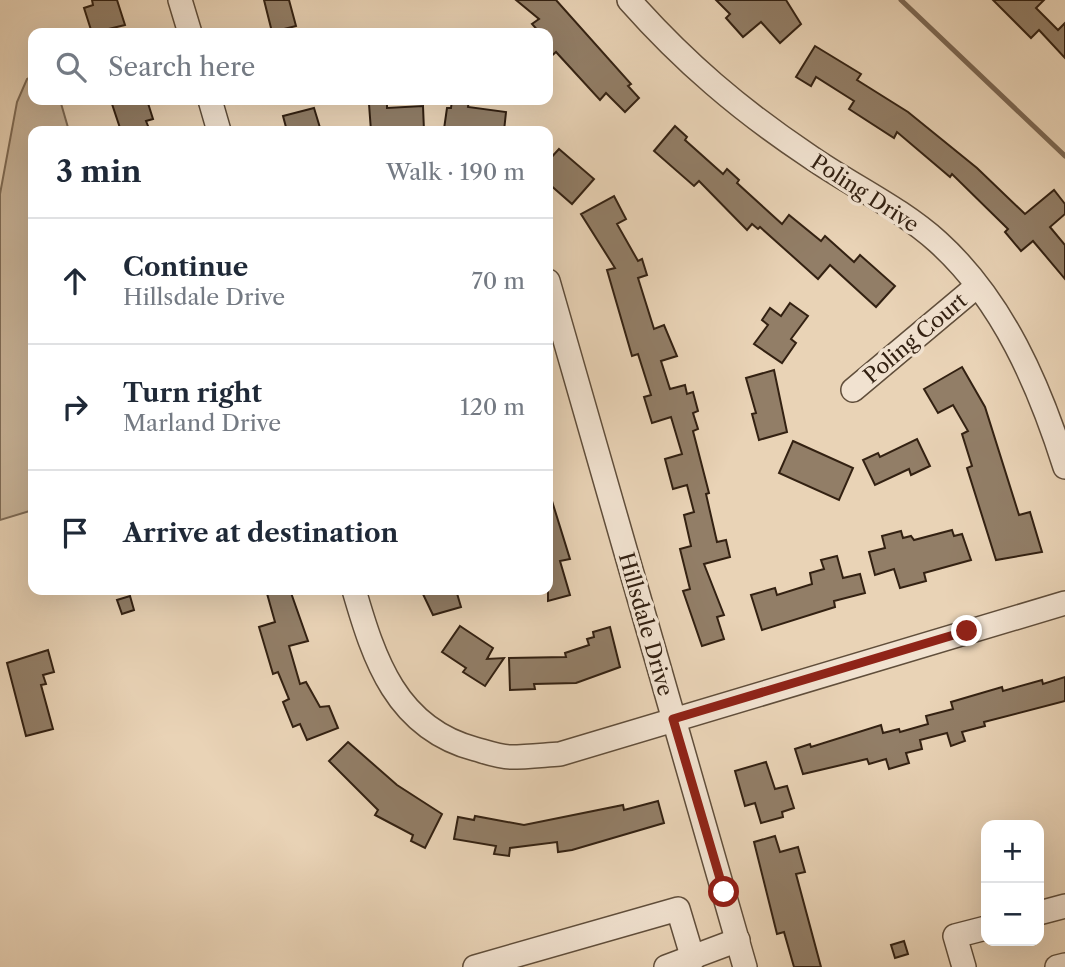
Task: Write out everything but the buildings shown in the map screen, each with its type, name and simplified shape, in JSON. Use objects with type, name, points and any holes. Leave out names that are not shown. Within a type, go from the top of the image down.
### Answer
[{"type":"street","points":[[180,0],[188,28]]},
{"type":"street","name":"Poling Drive","points":[[629,0],[677,54],[744,112],[813,159],[884,200],[939,242],[977,286],[1030,370],[1065,467]]},
{"type":"street","points":[[211,105],[218,126]]},
{"type":"street","name":"Poling Court","points":[[853,390],[977,286]]},
{"type":"street","name":"Hillsdale Drive","points":[[553,299],[742,955]]},
{"type":"street","points":[[356,595],[381,673],[397,697],[425,725],[459,745],[509,757],[560,754],[1065,603]]},
{"type":"street","points":[[1044,912],[1065,906]]},
{"type":"street","points":[[475,967],[678,909],[692,959]]},
{"type":"street","points":[[964,967],[955,936],[981,929]]},
{"type":"street","points":[[666,967],[692,959],[708,949],[742,955]]},
{"type":"street","points":[[1057,967],[1065,965]]},
{"type":"shaded area","points":[[27,79],[28,105],[61,105],[68,126],[28,126],[28,512],[0,520],[0,194],[17,102]]},
{"type":"waterway","points":[[901,0],[1065,156]]},
{"type":"route","points":[[724,892],[673,719],[967,631]]}]
